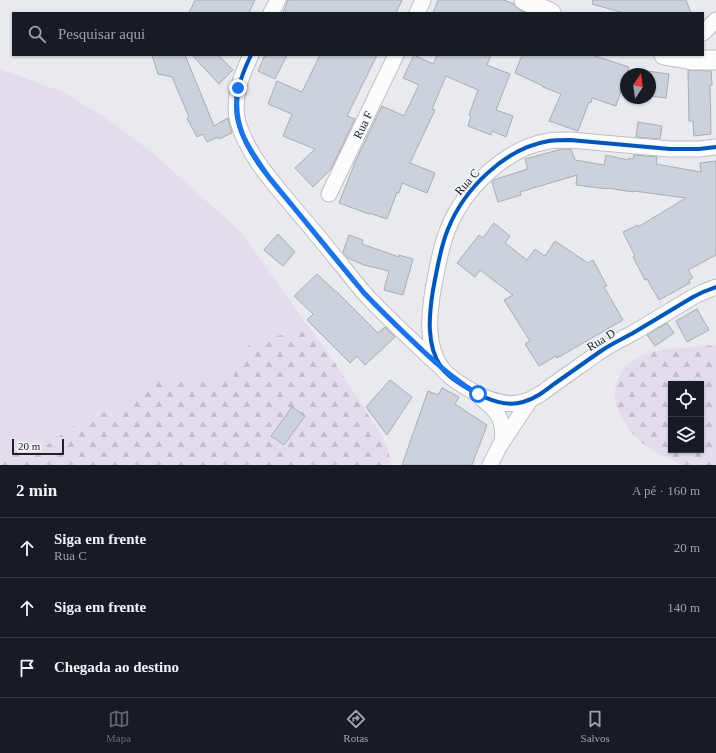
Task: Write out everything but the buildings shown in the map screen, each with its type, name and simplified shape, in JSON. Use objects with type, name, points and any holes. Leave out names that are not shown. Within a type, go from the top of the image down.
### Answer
[{"type":"street","points":[[272,12],[278,0]]},
{"type":"street","points":[[417,12],[423,0]]},
{"type":"street","points":[[524,0],[549,12]]},
{"type":"street","points":[[704,32],[716,20]]},
{"type":"street","points":[[251,56],[241,78],[236,99],[238,121],[241,132],[248,145],[268,176],[364,293],[392,322],[441,367]]},
{"type":"street","name":"Rua F","points":[[329,194],[396,56]]},
{"type":"street","points":[[675,56],[686,57],[692,60],[716,60]]},
{"type":"street","name":"Rua C","points":[[497,402],[467,388],[441,367],[434,353],[430,334],[429,320],[440,252],[448,229],[465,197],[478,182],[495,167],[514,154],[528,147],[549,141],[570,140],[670,149],[699,149],[716,147]]},
{"type":"street","name":"Rua D","points":[[497,402],[514,404],[530,400],[544,392],[602,350],[692,297],[716,287]]},
{"type":"street","points":[[392,322],[403,327],[413,329],[422,328],[429,320]]},
{"type":"street","points":[[467,388],[490,405],[499,416],[503,427],[502,442]]},
{"type":"street","name":"Rua D","points":[[490,465],[502,442],[530,400]]},
{"type":"green space","points":[[0,69],[63,92],[106,118],[153,153],[241,232],[341,372],[386,443],[389,454],[389,465],[0,465]]},
{"type":"green space","points":[[309,326],[341,372],[386,443],[389,454],[389,465],[0,465],[0,447],[15,451],[43,448],[79,422],[113,410],[150,383],[169,379],[189,381],[199,384],[212,379],[233,380],[237,362],[243,350],[256,340],[281,335]]},
{"type":"green space","points":[[716,345],[716,465],[682,465],[655,452],[642,443],[632,433],[623,420],[616,405],[614,394],[620,374],[624,367],[638,357],[667,349]]},
{"type":"cycle path","points":[[251,56],[238,88],[236,113],[242,135],[255,159],[272,182],[365,294],[436,363]]},
{"type":"cycle path","points":[[716,147],[699,149],[670,149],[557,140],[533,145],[502,161],[475,185],[464,199],[445,236],[430,309],[431,340],[436,358],[441,367],[452,378],[470,390],[486,398],[510,404],[517,403],[536,397],[609,346],[693,297],[716,287]]},
{"type":"route","points":[[238,88],[236,110],[241,132],[256,159],[268,176],[364,293],[452,377],[478,394]]}]
